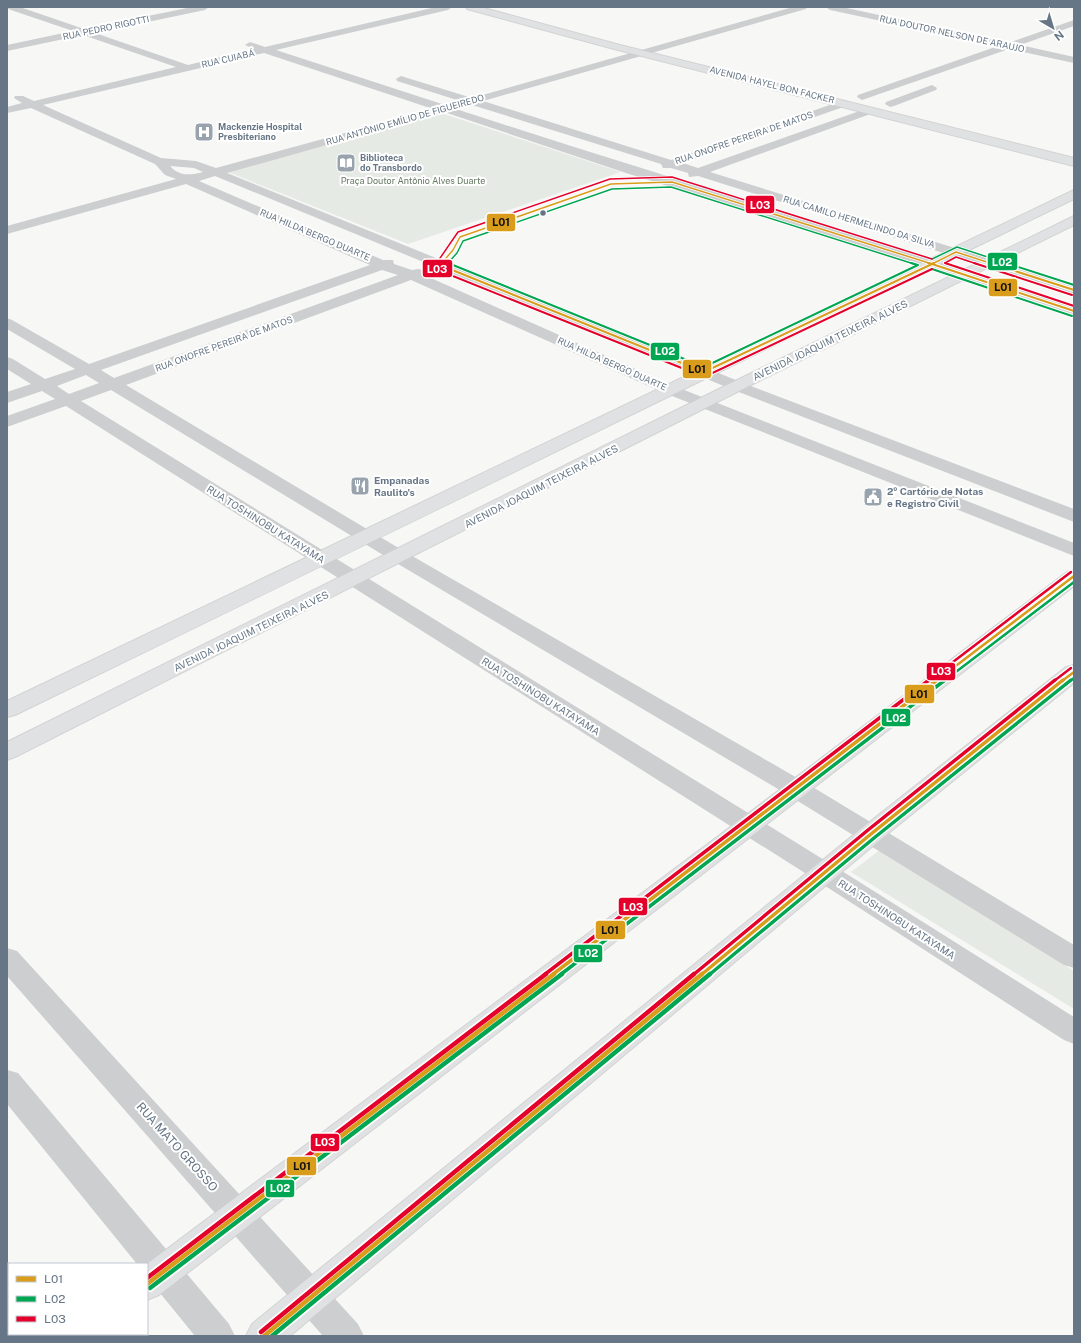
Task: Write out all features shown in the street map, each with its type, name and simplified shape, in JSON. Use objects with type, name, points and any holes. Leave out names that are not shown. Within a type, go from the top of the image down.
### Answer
[{"type":"main road","points":[[470,7],[617,47]]},
{"type":"main road","points":[[502,7],[555,20]]},
{"type":"main road","name":"AVENIDA HAYEL BON FACKER","points":[[642,45],[846,98],[872,110],[1074,162]]},
{"type":"main road","points":[[663,47],[686,52]]},
{"type":"main road","name":"AVENIDA HAYEL BON FACKER","points":[[846,98],[862,97],[905,108]]},
{"type":"main road","points":[[7,710],[322,559],[668,389],[932,264],[1074,194]]},
{"type":"main road","name":"AVENIDA JOAQUIM TEIXEIRA ALVES","points":[[7,752],[400,557],[737,386],[1074,220]]},
{"type":"main road","points":[[156,1278],[1074,576]]},
{"type":"main road","points":[[264,1336],[311,1299],[871,834],[1074,672]]},
{"type":"street","points":[[12,7],[188,68]]},
{"type":"street","name":"RUA PEDRO RIGOTTI","points":[[7,48],[205,7]]},
{"type":"street","name":"RUA CUIABÁ","points":[[7,100],[415,7]]},
{"type":"street","name":"RUA CUIABÁ","points":[[7,110],[266,51],[448,7]]},
{"type":"street","name":"RUA ANTÔNIO EMÍLIO DE FIGUEIREDO","points":[[595,53],[617,47],[642,45],[663,47],[803,7]]},
{"type":"street","name":"RUA DOUTOR NELSON DE ARAUJO","points":[[830,7],[1074,60]]},
{"type":"street","name":"RUA DOUTOR NELSON DE ARAUJO","points":[[866,7],[1021,41],[1048,45],[1074,52]]},
{"type":"street","points":[[862,97],[1074,23]]},
{"type":"street","points":[[327,27],[343,32]]},
{"type":"street","points":[[276,39],[314,51]]},
{"type":"street","points":[[250,45],[644,174],[965,274],[1074,311]]},
{"type":"street","name":"RUA ANTÔNIO EMÍLIO DE FIGUEIREDO","points":[[7,230],[186,180],[213,166],[472,101],[642,45]]},
{"type":"street","points":[[1016,56],[1048,45]]},
{"type":"street","name":"RUA CAMILO HERMELINDO DA SILVA","points":[[389,75],[990,262],[1074,290]]},
{"type":"street","points":[[890,104],[938,85]]},
{"type":"street","name":"RUA ANTÔNIO EMÍLIO DE FIGUEIREDO","points":[[408,106],[471,88]]},
{"type":"street","name":"RUA HILDA BERGO DUARTE","points":[[19,98],[164,166],[186,180],[382,265],[411,276],[668,389],[1074,550]]},
{"type":"street","name":"RUA ONOFRE PEREIRA DE MATOS","points":[[644,174],[846,98]]},
{"type":"street","name":"RUA ONOFRE PEREIRA DE MATOS","points":[[672,182],[872,110]]},
{"type":"street","points":[[153,176],[164,166]]},
{"type":"street","name":"RUA HILDA BERGO DUARTE","points":[[164,166],[213,166],[440,265],[737,386],[1074,516]]},
{"type":"street","points":[[7,398],[414,254]]},
{"type":"street","name":"RUA ONOFRE PEREIRA DE MATOS","points":[[7,422],[440,265]]},
{"type":"street","points":[[7,323],[113,384],[400,557],[797,789],[1074,958]]},
{"type":"street","name":"RUA TOSHINOBU KATAYAMA","points":[[7,362],[825,872],[1074,1032]]},
{"type":"street","name":"RUA MATO GROSSO","points":[[7,958],[238,1215],[311,1299],[346,1336]]},
{"type":"street","points":[[7,1082],[145,1263]]},
{"type":"street","points":[[148,1267],[156,1278],[217,1336]]},
{"type":"green space","name":"Praça Doutor Antônio Alves Duarte","points":[[441,113],[621,172],[408,244],[228,172]]},
{"type":"green space","points":[[881,849],[1074,971],[1074,1009],[851,872]]},
{"type":"transit line","name":"L03","points":[[932,259],[672,177],[610,179],[458,232],[435,265],[438,270],[704,377],[932,269]]},
{"type":"transit line","name":"L01","points":[[672,182],[932,264],[704,372],[440,265],[453,250],[460,237],[611,184],[672,182]]},
{"type":"transit line","name":"L02","points":[[671,187],[918,265],[704,367],[448,263],[457,253],[463,241],[612,189],[671,187]]},
{"type":"transit line","name":"L02","points":[[932,259],[957,247],[1074,285]]},
{"type":"transit line","name":"L01","points":[[932,264],[956,252],[1074,290]]},
{"type":"transit line","name":"L03","points":[[1072,295],[956,257],[945,263],[1074,306]]},
{"type":"transit line","name":"L01","points":[[932,264],[1074,311]]},
{"type":"transit line","name":"L02","points":[[932,269],[1072,316]]},
{"type":"transit line","name":"L03","points":[[148,1277],[1071,572]]},
{"type":"transit line","name":"L01","points":[[148,1283],[1074,576]]},
{"type":"transit line","name":"L02","points":[[150,1288],[1074,582]]},
{"type":"transit line","name":"L03","points":[[261,1332],[868,830],[1071,668]]},
{"type":"transit line","name":"L01","points":[[264,1336],[871,834],[1074,672]]},
{"type":"transit line","name":"L02","points":[[272,1336],[874,838],[1074,678]]},
{"type":"place","name":"Mackenzie Hospital Presbiteriano","points":[[204,132]]},
{"type":"place","name":"Biblioteca do Transbordo","points":[[346,163]]},
{"type":"place","name":"Empanadas Raulito's","points":[[360,486]]},
{"type":"place","name":"2º Cartório de Notas e Registro Civil","points":[[873,497]]}]
